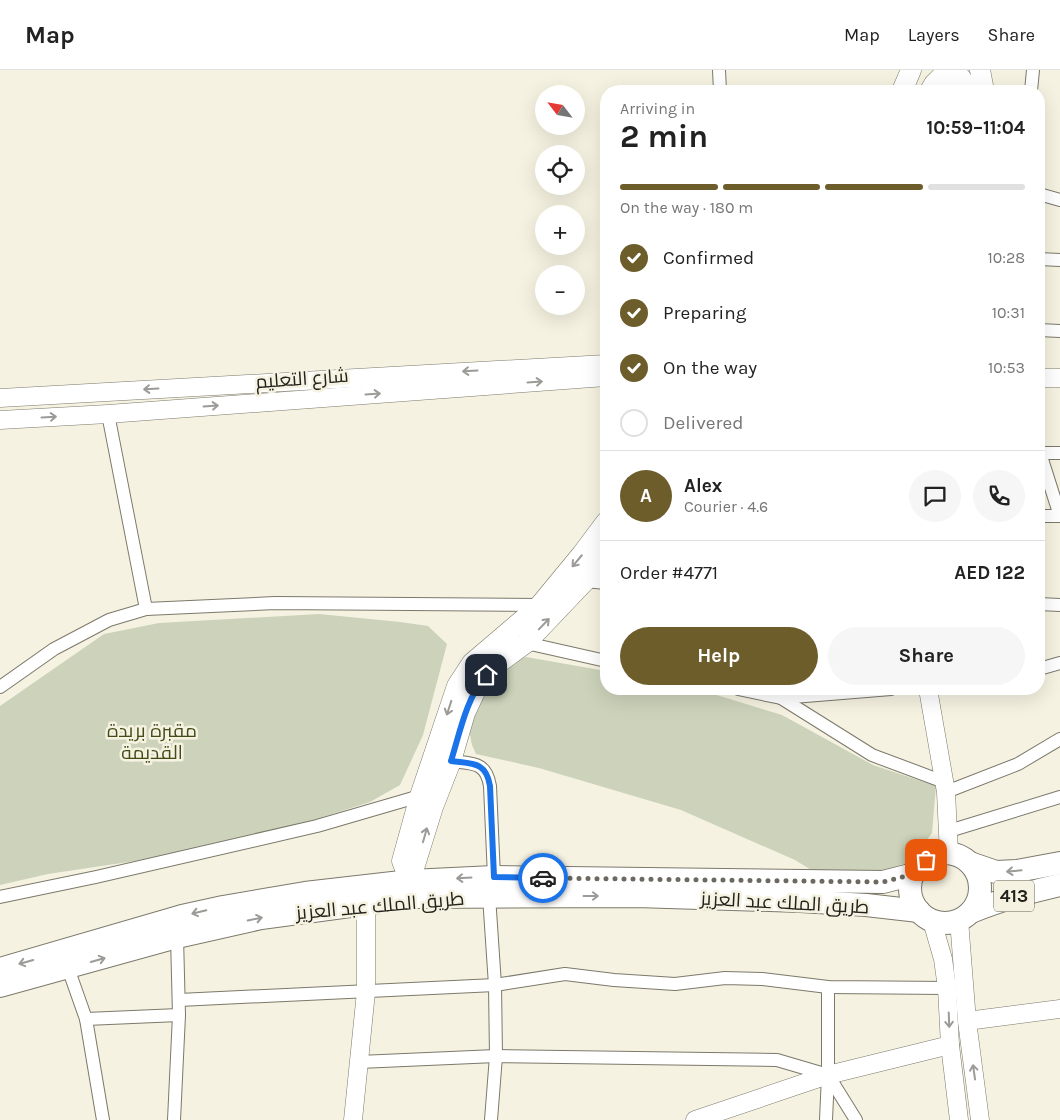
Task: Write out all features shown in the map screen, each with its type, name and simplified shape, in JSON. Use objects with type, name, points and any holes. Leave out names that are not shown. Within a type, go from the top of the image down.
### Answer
[{"type":"highway","points":[[949,854],[960,857],[970,864],[977,874],[980,888],[978,901],[965,916],[946,923],[926,916],[911,894],[914,874],[926,860],[937,855],[949,854]]},
{"type":"highway","name":"413","points":[[970,864],[996,872],[1017,871],[1060,863]]},
{"type":"highway","name":"طريق الملك عبد العزيز","points":[[0,986],[177,936],[261,918],[492,886],[883,882],[914,874]]},
{"type":"highway","name":"طريق الملك عبد العزيز","points":[[0,969],[182,916],[223,907],[305,894],[410,881],[636,896],[866,905],[926,916]]},
{"type":"highway","name":"413","points":[[965,916],[1014,896],[1060,885]]},
{"type":"main road","points":[[899,85],[902,70]]},
{"type":"main road","points":[[905,85],[911,70]]},
{"type":"main road","points":[[923,85],[929,70]]},
{"type":"main road","points":[[980,70],[983,85]]},
{"type":"main road","points":[[984,70],[984,85]]},
{"type":"main road","points":[[933,85],[944,75],[961,78],[965,85]]},
{"type":"main road","points":[[410,881],[402,861],[420,796],[457,686],[472,663],[540,605],[600,530]]},
{"type":"main road","points":[[410,881],[433,807],[451,761],[465,713],[479,683],[493,667],[526,643],[585,581],[600,561]]},
{"type":"street","points":[[719,70],[720,85]]},
{"type":"street","points":[[1032,85],[1033,70]]},
{"type":"street","points":[[1045,196],[1060,200]]},
{"type":"street","points":[[1045,259],[1060,260]]},
{"type":"street","points":[[1045,330],[1060,331]]},
{"type":"street","name":"شارع التعليم","points":[[0,398],[600,364]]},
{"type":"street","name":"شارع التعليم","points":[[0,420],[108,414],[600,377]]},
{"type":"street","points":[[1045,378],[1060,378]]},
{"type":"street","points":[[108,414],[146,609]]},
{"type":"street","points":[[1045,453],[1060,453]]},
{"type":"street","points":[[1045,471],[1060,516],[1045,516]]},
{"type":"street","points":[[585,581],[600,582]]},
{"type":"street","points":[[0,687],[54,649],[109,620],[146,609],[275,603],[540,605]]},
{"type":"street","points":[[1045,604],[1060,604]]},
{"type":"street","points":[[526,643],[600,660]]},
{"type":"street","points":[[1045,667],[1060,663]]},
{"type":"street","points":[[767,695],[781,698],[818,695]]},
{"type":"street","points":[[929,695],[945,787],[949,854]]},
{"type":"street","points":[[781,698],[872,755],[945,787],[1018,764],[1060,740]]},
{"type":"street","points":[[451,761],[473,764],[484,769],[488,774],[490,786],[496,1056],[491,1120]]},
{"type":"street","points":[[0,897],[317,826],[420,796]]},
{"type":"street","points":[[949,831],[1060,796]]},
{"type":"street","points":[[353,1120],[366,992],[366,903]]},
{"type":"street","points":[[926,916],[944,959],[950,1045],[959,1120]]},
{"type":"street","points":[[965,916],[967,1021],[980,1120]]},
{"type":"street","points":[[174,1120],[179,1015],[177,936]]},
{"type":"street","points":[[68,968],[86,1018],[102,1120]]},
{"type":"street","points":[[179,1000],[495,985],[565,974],[614,980],[675,984],[725,978],[762,979],[828,988],[947,988]]},
{"type":"street","points":[[826,1120],[828,988]]},
{"type":"street","points":[[967,1021],[1060,1009]]},
{"type":"street","points":[[86,1018],[179,1015]]},
{"type":"street","points":[[695,1120],[828,1075],[950,1045]]},
{"type":"street","points":[[359,1062],[496,1056],[777,1060],[828,1075],[856,1120]]},
{"type":"green space","name":"مقبرة بريدة القديمة","points":[[319,614],[428,626],[447,644],[423,735],[400,785],[370,802],[266,835],[135,861],[48,874],[0,885],[0,706],[104,634],[159,623]]},
{"type":"green space","points":[[526,657],[600,670],[600,695],[717,695],[782,715],[873,765],[936,786],[932,833],[911,861],[878,873],[816,873],[795,860],[681,810],[539,768],[476,754],[469,730],[476,699],[505,666]]},
{"type":"way so far","points":[[543,878],[883,882],[914,874],[926,860]]},
{"type":"route","points":[[486,675],[479,683],[465,713],[451,761],[473,764],[484,769],[488,774],[494,877],[543,878]]}]
